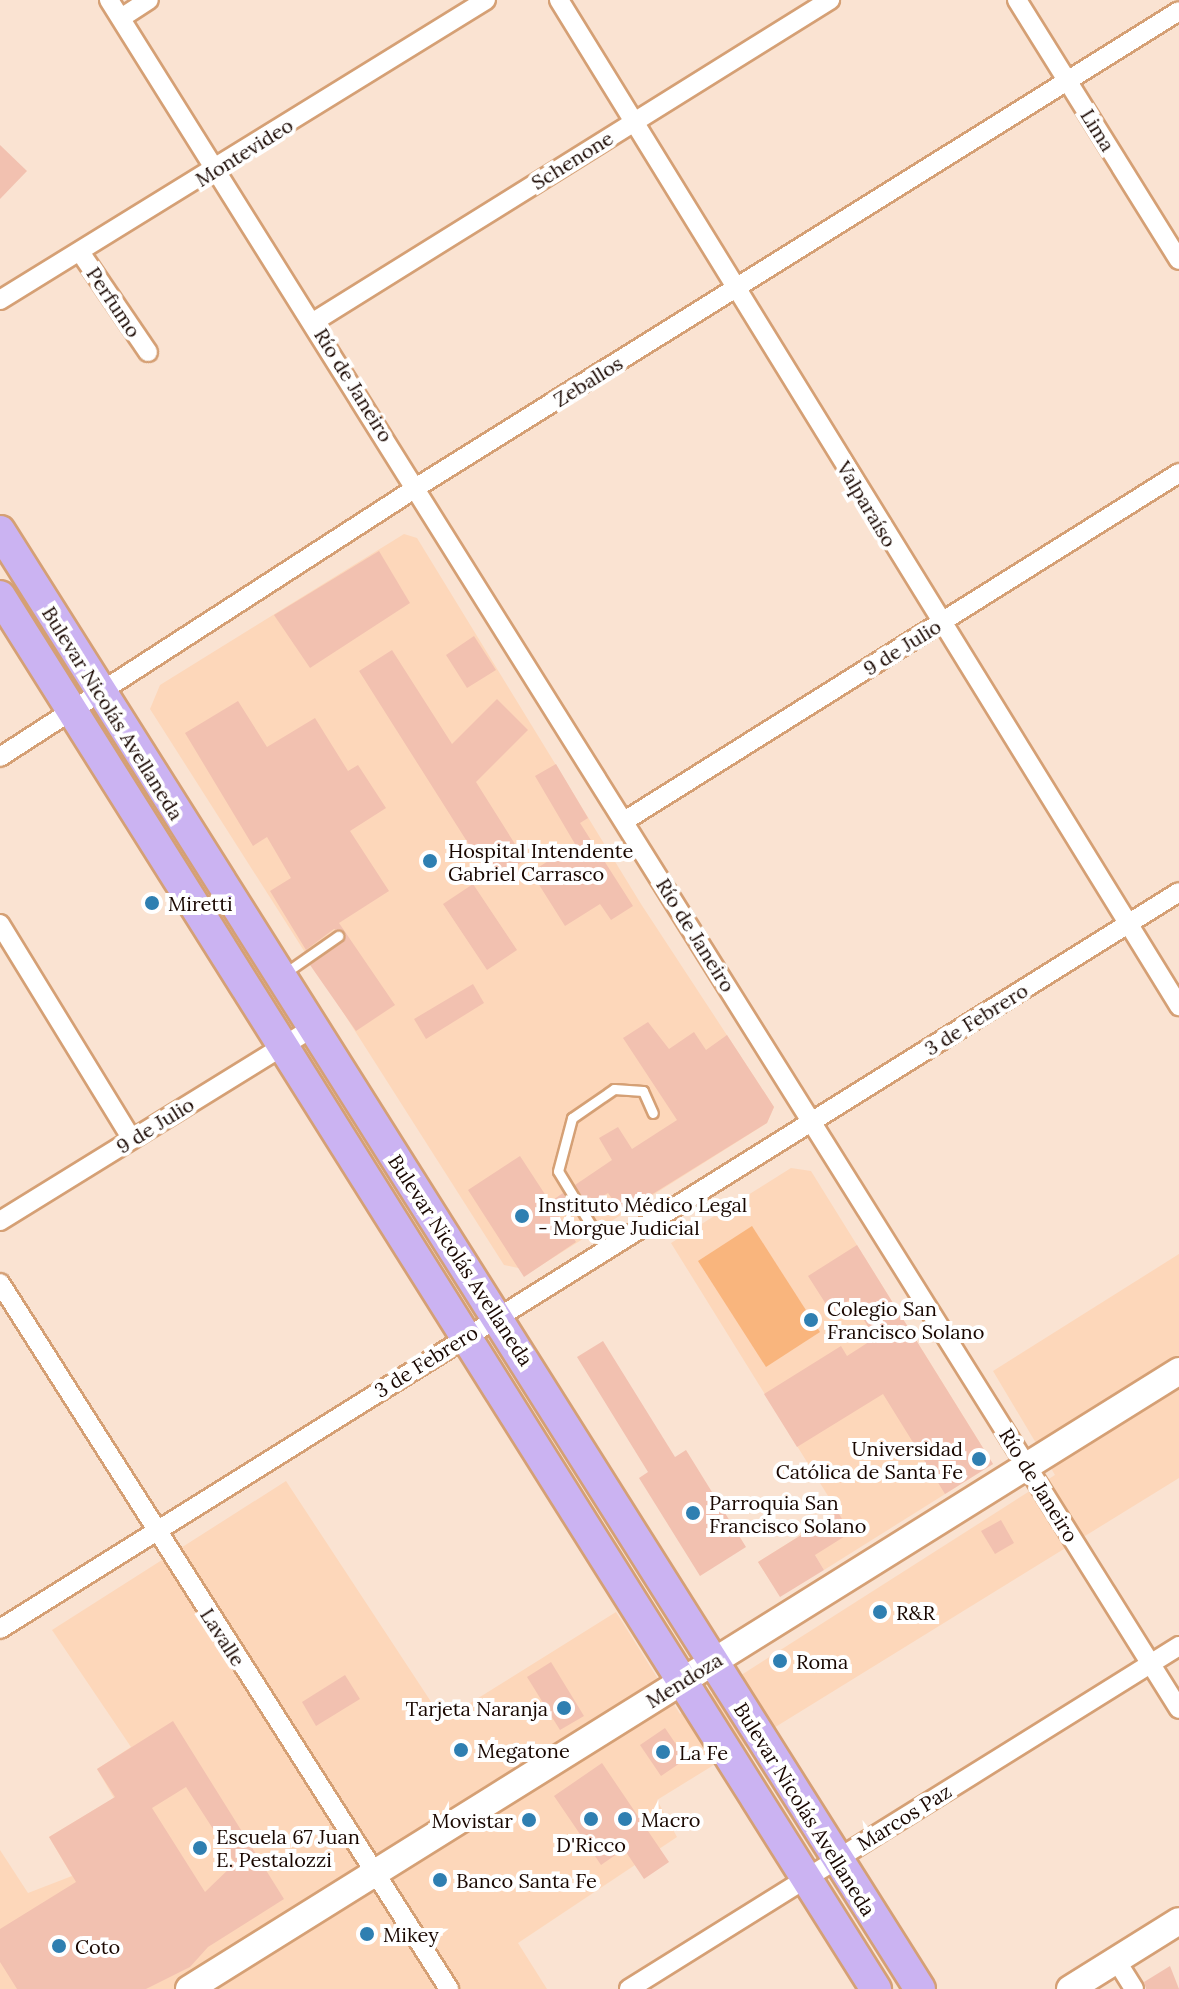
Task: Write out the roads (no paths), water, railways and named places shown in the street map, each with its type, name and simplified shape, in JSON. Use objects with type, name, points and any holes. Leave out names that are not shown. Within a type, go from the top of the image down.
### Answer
[{"type":"main road","name":"Bulevar Nicolás Avellaneda","points":[[0,531],[311,1029],[498,1315],[712,1663],[920,1989]]},
{"type":"main road","name":"Bulevar Nicolás Avellaneda","points":[[0,596],[281,1046],[468,1334],[876,1989]]},
{"type":"main road","name":"Mendoza","points":[[189,1989],[1179,1371]]},
{"type":"main road","points":[[1070,1989],[1179,1921]]},
{"type":"street","name":"Río de Janeiro","points":[[109,0],[315,321],[1179,1709]]},
{"type":"street","points":[[121,18],[149,0]]},
{"type":"street","name":"Montevideo","points":[[0,300],[218,169],[486,0]]},
{"type":"street","name":"Valparaíso","points":[[559,0],[939,624],[1179,1006]]},
{"type":"street","name":"Schenone","points":[[315,321],[830,0]]},
{"type":"street","name":"Lima","points":[[1017,0],[1177,254]]},
{"type":"street","name":"Zeballos","points":[[0,757],[102,694],[417,487],[1179,11]]},
{"type":"street","name":"Perfumo","points":[[80,252],[148,352]]},
{"type":"street","name":"9 de Julio","points":[[626,820],[1179,473]]},
{"type":"street","name":"3 de Febrero","points":[[0,1629],[1179,892]]},
{"type":"street","points":[[0,924],[132,1139]]},
{"type":"street","name":"9 de Julio","points":[[0,1221],[311,1029]]},
{"type":"street","name":"Lavalle","points":[[0,1283],[155,1532],[377,1872],[449,1989]]},
{"type":"street","name":"Marcos Paz","points":[[629,1989],[1179,1646]]},
{"type":"street","points":[[1116,1960],[1134,1989]]},
{"type":"lane","points":[[279,977],[338,936]]},
{"type":"lane","points":[[606,1250],[558,1171],[572,1118],[614,1089],[643,1091],[653,1113]]},
{"type":"place","name":"Hospital Intendente Gabriel Carrasco","points":[[430,861]]},
{"type":"place","name":"Miretti","points":[[152,903]]},
{"type":"place","name":"Instituto Médico Legal - Morgue Judicial","points":[[522,1216]]},
{"type":"place","name":"Colegio San Francisco Solano","points":[[811,1320]]},
{"type":"place","name":"Universidad Católica de Santa Fe","points":[[979,1459]]},
{"type":"place","name":"Parroquia San Francisco Solano","points":[[693,1513]]},
{"type":"place","name":"R&R","points":[[880,1612]]},
{"type":"place","name":"Roma","points":[[780,1661]]},
{"type":"place","name":"Tarjeta Naranja","points":[[564,1708]]},
{"type":"place","name":"Megatone","points":[[461,1750]]},
{"type":"place","name":"La Fe","points":[[663,1752]]},
{"type":"place","name":"D'Ricco","points":[[591,1819]]},
{"type":"place","name":"Macro","points":[[625,1819]]},
{"type":"place","name":"Movistar","points":[[529,1820]]},
{"type":"place","name":"Escuela 67 Juan E. Pestalozzi","points":[[200,1848]]},
{"type":"place","name":"Banco Santa Fe","points":[[440,1880]]},
{"type":"place","name":"Mikey","points":[[367,1934]]},
{"type":"place","name":"Coto","points":[[59,1946]]}]
